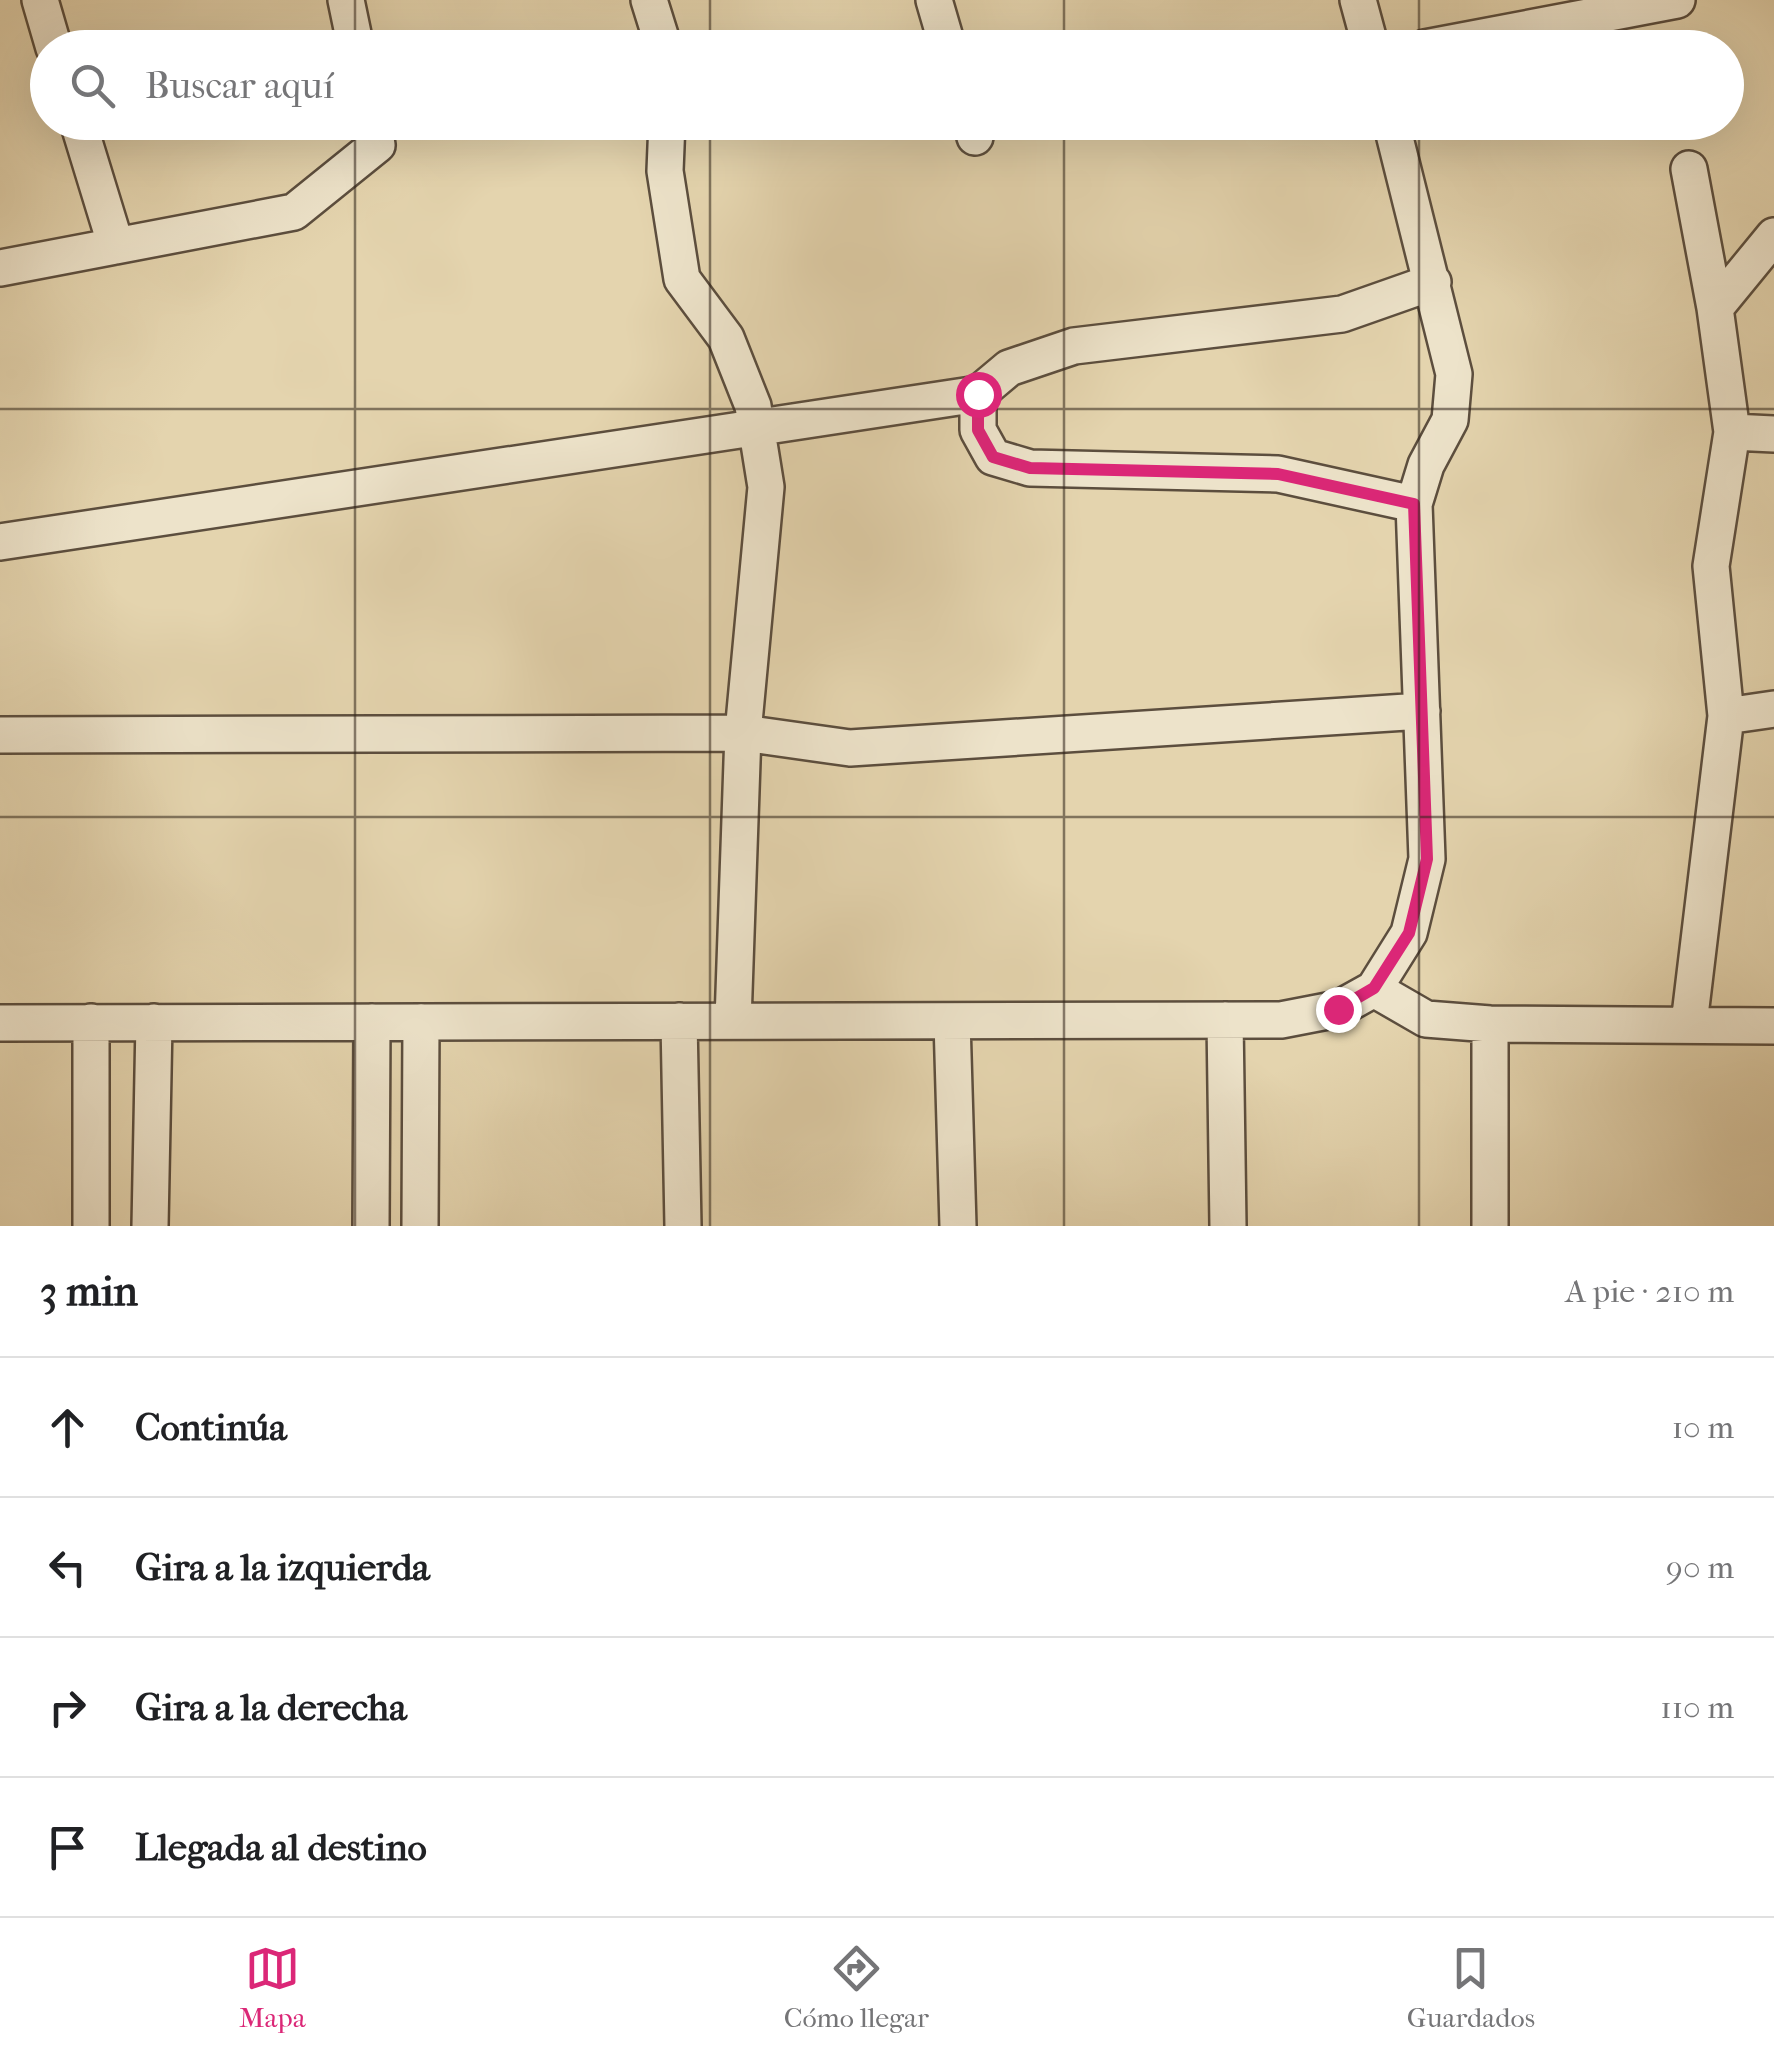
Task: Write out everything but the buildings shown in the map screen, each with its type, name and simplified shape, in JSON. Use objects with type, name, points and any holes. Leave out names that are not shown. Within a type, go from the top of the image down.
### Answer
[{"type":"street","points":[[40,0],[49,30]]},
{"type":"street","points":[[346,0],[352,30]]},
{"type":"street","points":[[649,0],[658,30]]},
{"type":"street","points":[[934,0],[943,30]]},
{"type":"street","points":[[1358,0],[1366,30]]},
{"type":"street","points":[[1520,30],[1677,0]]},
{"type":"street","points":[[84,140],[116,246]]},
{"type":"street","points":[[0,268],[294,212],[378,144],[377,140]]},
{"type":"street","points":[[666,140],[665,171],[682,279],[726,338],[753,406],[766,487],[743,733],[733,1021]]},
{"type":"street","points":[[0,1022],[1281,1020],[1338,1009],[1374,988],[1409,933],[1427,859],[1414,504],[1426,465],[1450,420],[1454,374],[1396,140]]},
{"type":"street","points":[[1688,1024],[1726,716],[1711,566],[1732,432],[1715,308],[1689,168]]},
{"type":"street","points":[[1715,308],[1774,236]]},
{"type":"street","points":[[0,542],[978,394],[1008,368],[1074,346],[1342,314],[1433,282]]},
{"type":"street","points":[[978,394],[978,430],[993,457],[1030,468],[1278,474],[1414,504]]},
{"type":"street","points":[[1732,432],[1774,434]]},
{"type":"street","points":[[1726,716],[1774,710]]},
{"type":"street","points":[[0,735],[743,733],[850,748],[1422,711]]},
{"type":"street","points":[[1374,988],[1426,1019],[1490,1024],[1766,1022]]},
{"type":"street","points":[[1225,1020],[1228,1226]]},
{"type":"street","points":[[679,1021],[683,1226]]},
{"type":"street","points":[[952,1021],[958,1226]]},
{"type":"street","points":[[91,1022],[91,1226]]},
{"type":"street","points":[[150,1226],[154,1022]]},
{"type":"street","points":[[371,1226],[372,1022]]},
{"type":"street","points":[[420,1226],[421,1022]]},
{"type":"street","points":[[1490,1024],[1490,1226]]},
{"type":"route","points":[[978,394],[978,430],[993,457],[1030,468],[1218,469],[1278,474],[1414,504],[1427,859],[1409,933],[1374,988],[1338,1009]]}]
